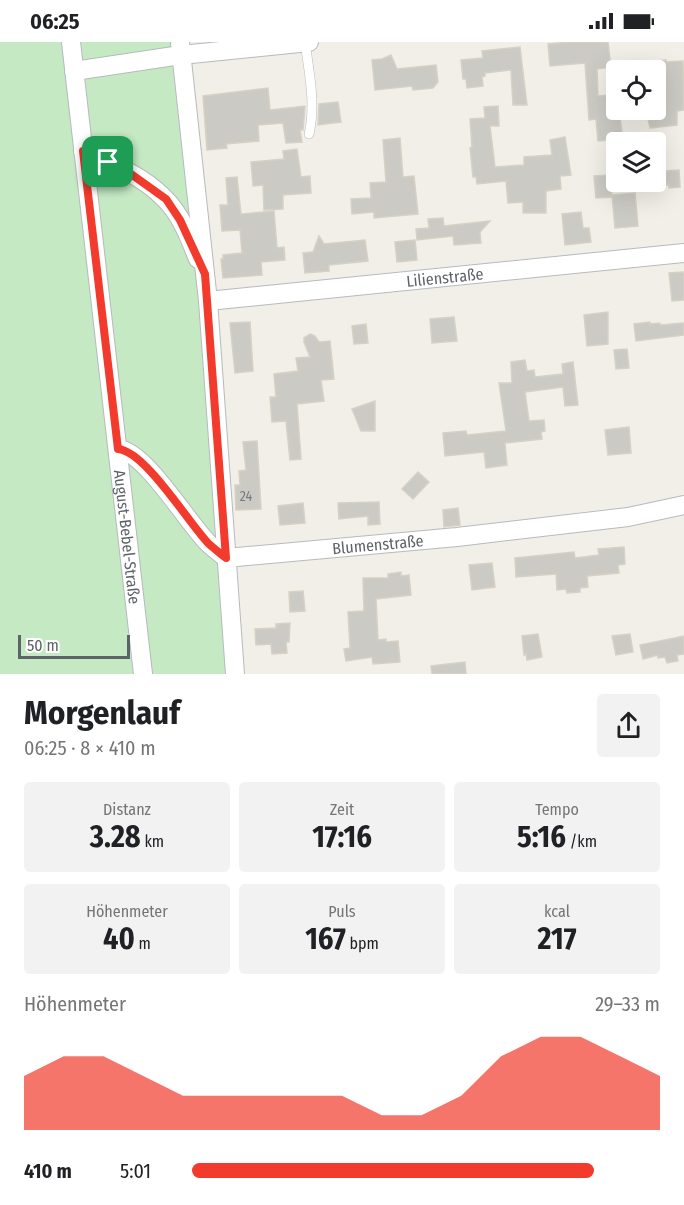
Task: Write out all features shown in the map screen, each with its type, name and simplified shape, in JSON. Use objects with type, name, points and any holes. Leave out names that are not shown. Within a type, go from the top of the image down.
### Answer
[{"type":"street","name":"August-Bebel-Straße","points":[[71,42],[143,674]]},
{"type":"street","points":[[74,71],[180,48],[307,42]]},
{"type":"street","points":[[180,48],[208,301],[235,674]]},
{"type":"street","points":[[83,151],[131,174],[166,199],[180,220],[205,274]]},
{"type":"street","name":"Lilienstraße","points":[[208,301],[684,253]]},
{"type":"street","points":[[118,449],[126,450],[146,466],[208,543],[226,558]]},
{"type":"street","name":"Blumenstraße","points":[[226,558],[537,528],[628,517],[684,505]]},
{"type":"lane","points":[[307,42],[312,103],[309,134]]},
{"type":"green space","points":[[0,42],[173,42],[201,300],[230,674],[0,674]]},
{"type":"building","points":[[608,42],[610,60],[606,60],[606,68],[597,69],[598,96],[606,95],[606,120],[620,120],[622,132],[606,132],[606,140],[598,141],[596,119],[589,120],[585,63],[550,66],[548,44]]},
{"type":"building","points":[[520,47],[527,105],[513,105],[511,70],[485,73],[482,77],[483,86],[467,88],[466,79],[463,79],[461,60],[483,58],[482,51]]},
{"type":"building","points":[[391,55],[397,69],[436,65],[438,82],[433,88],[413,90],[412,86],[375,90],[372,60]]},
{"type":"building","points":[[666,60],[667,62],[683,61],[684,110],[677,111],[677,125],[650,128],[648,120],[666,120]]},
{"type":"building","points":[[268,88],[270,110],[305,106],[303,130],[300,130],[302,142],[286,143],[283,123],[258,125],[259,141],[226,144],[227,148],[207,150],[203,96]]},
{"type":"building","points":[[338,102],[341,122],[318,125],[319,104]]},
{"type":"building","points":[[498,106],[499,126],[490,126],[495,167],[524,165],[524,157],[552,155],[550,140],[565,137],[571,175],[560,176],[561,189],[546,191],[546,213],[523,213],[523,202],[508,203],[506,181],[477,184],[476,177],[473,177],[470,119],[485,118],[484,107]]},
{"type":"building","points":[[400,138],[403,177],[414,176],[418,214],[374,218],[374,212],[352,214],[351,199],[371,198],[370,183],[386,182],[383,140]]},
{"type":"building","points":[[297,149],[301,177],[310,176],[311,193],[283,195],[283,209],[264,210],[263,185],[253,186],[251,162],[284,159],[283,151]]},
{"type":"building","points":[[679,170],[680,187],[669,188],[669,184],[666,185],[666,171]]},
{"type":"building","points":[[606,175],[606,192],[612,192],[612,197],[596,198],[594,176]]},
{"type":"building","points":[[237,177],[241,214],[274,211],[277,248],[284,247],[285,260],[261,262],[262,275],[223,278],[221,259],[223,255],[242,253],[240,230],[222,231],[220,205],[228,205],[226,178]]},
{"type":"building","points":[[635,193],[638,226],[615,228],[612,195]]},
{"type":"building","points":[[581,212],[583,228],[589,228],[591,242],[565,245],[562,214]]},
{"type":"building","points":[[443,218],[444,226],[490,221],[480,232],[481,243],[454,245],[453,236],[417,240],[416,229],[429,228],[428,219]]},
{"type":"building","points":[[319,236],[324,244],[365,240],[368,261],[329,265],[329,271],[305,273],[303,253],[313,252]]},
{"type":"building","points":[[415,240],[417,260],[397,262],[395,242]]},
{"type":"building","points":[[684,272],[684,300],[672,301],[669,273]]},
{"type":"building","points":[[608,312],[608,344],[587,346],[584,315]]},
{"type":"building","points":[[454,317],[457,341],[432,343],[430,319]]},
{"type":"building","points":[[250,322],[253,371],[235,373],[230,323]]},
{"type":"building","points":[[650,322],[650,324],[660,323],[660,325],[684,323],[684,335],[636,341],[634,324]]},
{"type":"building","points":[[366,324],[368,343],[354,344],[352,326]]},
{"type":"building","points":[[310,334],[315,336],[319,342],[330,341],[334,379],[321,380],[324,401],[297,404],[301,459],[290,460],[286,421],[272,422],[270,397],[276,397],[274,374],[298,371],[296,358],[310,357],[304,338]]},
{"type":"building","points":[[627,349],[629,368],[616,369],[614,350]]},
{"type":"building","points":[[525,360],[527,371],[534,370],[535,377],[563,374],[562,364],[573,362],[578,405],[565,406],[563,387],[525,392],[529,421],[544,420],[545,431],[541,432],[542,439],[505,443],[507,465],[486,468],[484,452],[445,456],[443,433],[466,431],[467,435],[506,431],[499,383],[512,383],[511,362]]},
{"type":"building","points":[[375,401],[375,431],[361,431],[352,409]]},
{"type":"building","points":[[629,427],[631,453],[608,455],[605,430]]},
{"type":"building","points":[[257,441],[261,509],[236,510],[235,485],[240,485],[239,471],[246,470],[243,442]]},
{"type":"building","points":[[418,472],[429,482],[413,499],[402,489]]},
{"type":"building","points":[[379,502],[380,524],[368,525],[368,516],[339,519],[338,503]]},
{"type":"building","points":[[303,503],[305,523],[280,525],[278,506]]},
{"type":"building","points":[[458,508],[460,525],[444,527],[443,510]]},
{"type":"building","points":[[624,547],[625,564],[618,565],[619,573],[587,576],[588,587],[580,588],[580,592],[567,593],[566,589],[557,590],[556,574],[516,577],[515,558],[574,552],[575,558],[599,555],[598,549]]},
{"type":"building","points":[[492,563],[495,587],[472,590],[469,565]]},
{"type":"building","points":[[401,572],[401,576],[409,575],[411,595],[376,599],[378,640],[398,641],[400,662],[373,664],[372,657],[346,661],[344,649],[350,648],[348,612],[364,611],[363,578],[388,578],[388,574]]},
{"type":"building","points":[[303,591],[305,611],[290,612],[289,592]]},
{"type":"building","points":[[290,623],[289,642],[286,642],[287,653],[272,654],[271,644],[256,645],[255,629],[276,628],[276,624]]},
{"type":"building","points":[[538,634],[542,657],[527,660],[526,654],[524,655],[522,636]]},
{"type":"building","points":[[630,634],[633,652],[616,655],[612,636]]},
{"type":"building","points":[[684,636],[684,654],[677,655],[678,661],[667,663],[665,657],[658,658],[658,655],[643,659],[640,645]]},
{"type":"building","points":[[465,662],[466,674],[432,674],[431,666]]},
{"type":"route","points":[[83,151],[108,162],[153,188],[166,199],[180,220],[205,274],[226,558],[208,543],[146,466],[126,450],[118,449],[83,151]]}]
